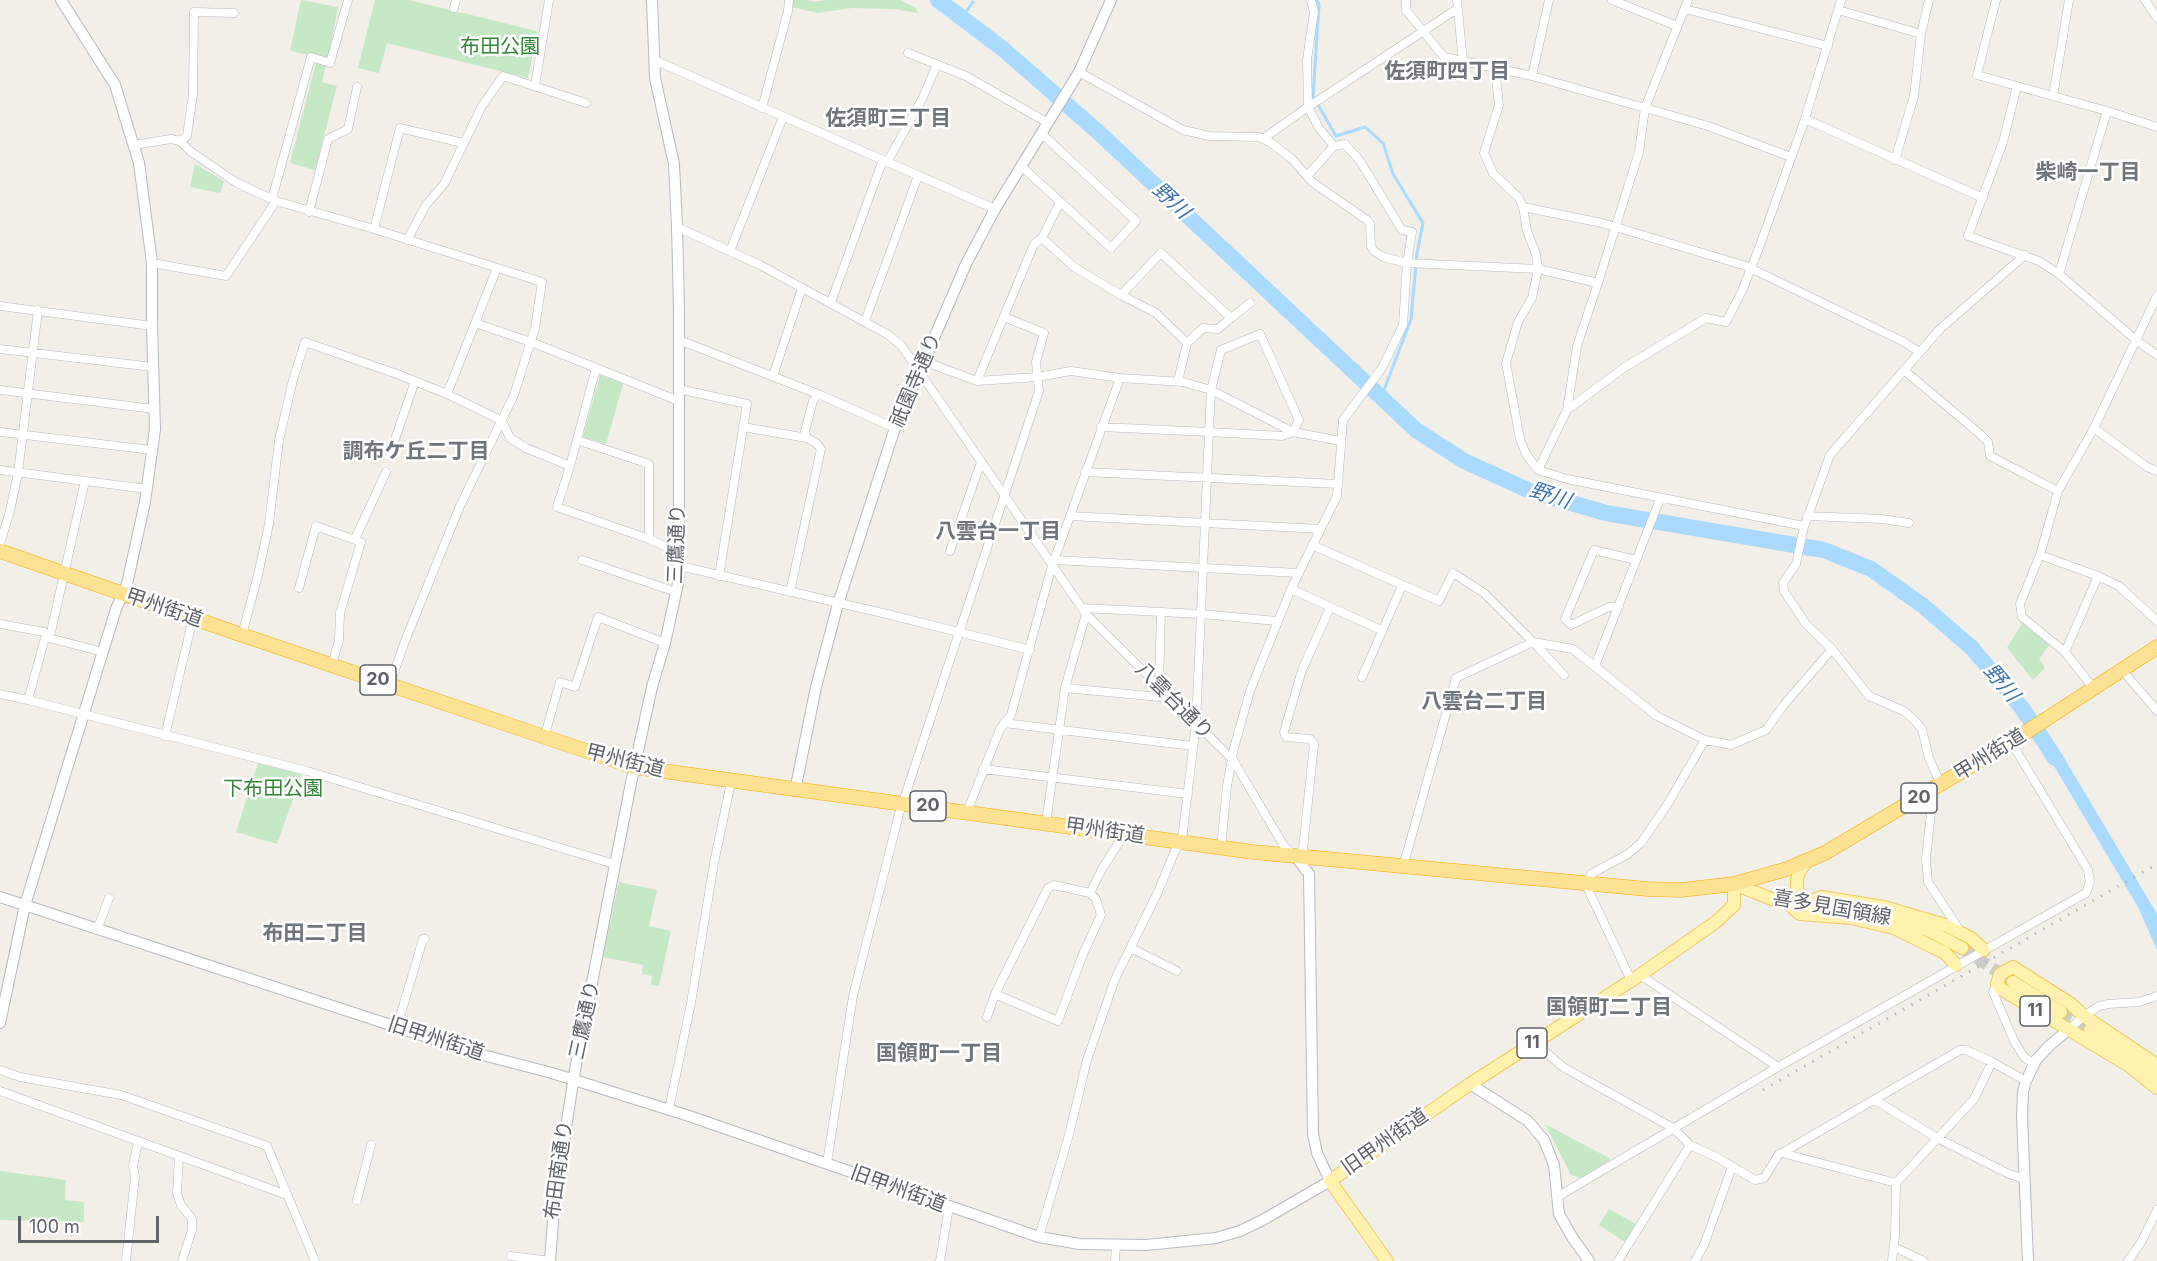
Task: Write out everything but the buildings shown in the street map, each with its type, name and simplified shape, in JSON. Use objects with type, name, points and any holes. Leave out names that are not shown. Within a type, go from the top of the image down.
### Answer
[{"type":"highway","name":"甲州街道","points":[[0,551],[634,767],[1221,848],[1281,850]]},
{"type":"highway","name":"甲州街道","points":[[1734,884],[1825,853],[2016,739],[2157,647]]},
{"type":"highway","name":"20","points":[[1281,850],[1329,860],[1586,885],[1681,890],[1734,884]]},
{"type":"main road","points":[[1807,861],[1797,880],[1797,889],[1802,904],[1821,897],[1864,902],[1946,925],[1962,933],[1984,950]]},
{"type":"main road","name":"喜多見国領線","points":[[1734,884],[1777,901],[1859,910],[1893,918],[1930,931],[1962,948]]},
{"type":"main road","name":"旧甲州街道","points":[[1330,1180],[1470,1084],[1635,978],[1716,922],[1734,905],[1734,884]]},
{"type":"main road","points":[[1788,903],[1800,914],[1851,918],[1894,927],[1945,953],[1956,965]]},
{"type":"main road","name":"11","points":[[2084,1016],[2074,1006],[2013,967],[2000,974],[1997,984],[2018,1001],[2128,1065],[2157,1088]]},
{"type":"main road","name":"11","points":[[2013,982],[2061,1012]]},
{"type":"main road","points":[[2084,1016],[2157,1065]]},
{"type":"main road","points":[[2090,1030],[2157,1076]]},
{"type":"main road","points":[[1330,1180],[1386,1261]]},
{"type":"street","points":[[0,1023],[25,905],[103,652],[127,585],[147,489],[155,429],[152,263],[139,163],[115,85],[61,0]]},
{"type":"street","points":[[152,263],[226,276],[274,200],[311,57],[330,63],[348,0]]},
{"type":"street","points":[[535,86],[549,0]]},
{"type":"street","name":"三鷹通り","points":[[573,1080],[634,767],[676,592],[680,566],[679,340],[674,164],[655,78],[652,0]]},
{"type":"street","points":[[762,108],[789,0]]},
{"type":"street","name":"祇園寺通り","points":[[795,791],[816,687],[838,604],[895,428],[966,264],[994,209],[1079,72],[1111,0]]},
{"type":"street","points":[[1311,0],[1314,12],[1307,60],[1308,107],[1319,128],[1334,146]]},
{"type":"street","points":[[1406,0],[1406,10],[1444,57],[1532,76],[1646,108],[1708,126],[1791,157]]},
{"type":"street","points":[[1456,0],[1463,62]]},
{"type":"street","points":[[1532,76],[1549,0]]},
{"type":"street","points":[[1612,0],[1677,26]]},
{"type":"street","points":[[1538,470],[1567,410],[1577,346],[1639,152],[1646,108],[1688,0]]},
{"type":"street","points":[[1567,410],[1625,367],[1706,318],[1726,322],[1751,269],[1805,118],[1841,0]]},
{"type":"street","points":[[1895,160],[1914,96],[1921,34],[1929,0]]},
{"type":"street","points":[[1996,0],[1977,75],[2157,127]]},
{"type":"street","points":[[2054,96],[2068,0]]},
{"type":"street","points":[[2145,0],[2157,18]]},
{"type":"street","points":[[1264,138],[1457,9]]},
{"type":"street","points":[[1685,9],[1828,45]]},
{"type":"street","points":[[1838,10],[1921,34]]},
{"type":"street","points":[[180,141],[187,136],[193,94],[194,12],[234,13]]},
{"type":"street","points":[[908,53],[966,76],[1048,123]]},
{"type":"street","points":[[654,60],[994,209]]},
{"type":"street","points":[[831,302],[881,165],[889,159],[922,99],[937,65]]},
{"type":"street","points":[[1495,69],[1499,105],[1485,153],[1493,173],[1519,198],[1527,231],[1536,254],[1538,269],[1532,298],[1518,322],[1506,363],[1520,439],[1526,454],[1538,470],[1586,484],[1804,527]]},
{"type":"street","points":[[1079,72],[1183,130],[1209,136],[1264,138],[1292,159],[1307,176],[1366,220],[1370,224],[1370,240],[1374,251],[1383,256],[1407,263],[1538,269],[1599,283]]},
{"type":"street","points":[[407,240],[426,205],[444,184],[482,106],[503,76],[586,103]]},
{"type":"street","points":[[2017,86],[2003,142],[1968,236],[2025,255],[2059,274],[2157,355]]},
{"type":"street","points":[[309,212],[328,139],[348,129],[357,87]]},
{"type":"street","points":[[2059,274],[2107,111]]},
{"type":"street","points":[[730,251],[783,117]]},
{"type":"street","points":[[1805,118],[1983,198]]},
{"type":"street","points":[[374,229],[400,128],[463,143]]},
{"type":"street","points":[[1021,166],[1111,248],[1136,221],[1042,134]]},
{"type":"street","points":[[134,145],[171,139],[180,141],[190,151],[237,183],[274,200],[542,282],[531,342],[514,395],[460,506],[390,684]]},
{"type":"street","points":[[1221,848],[1227,786],[1250,691],[1298,573],[1337,496],[1343,420],[1380,370],[1403,325],[1407,263],[1412,232],[1402,230],[1360,161],[1345,144],[1334,146],[1307,176]]},
{"type":"street","points":[[865,321],[918,176]]},
{"type":"street","points":[[977,381],[1034,244],[1042,238],[1060,202]]},
{"type":"street","points":[[1523,207],[1615,228],[1751,269],[1883,332],[1919,352]]},
{"type":"street","name":"八雲台通り","points":[[677,227],[831,302],[887,334],[901,345],[921,366],[981,462],[1084,611],[1233,760],[1281,850]]},
{"type":"street","points":[[1042,238],[1074,267],[1156,313],[1187,343]]},
{"type":"street","points":[[1121,295],[1161,253],[1231,318]]},
{"type":"street","points":[[1941,785],[1929,758],[1922,729],[1904,711],[1869,696],[1832,649],[1806,624],[1784,591],[1783,583],[1796,564],[1807,516],[1830,455],[1940,329],[2025,255]]},
{"type":"street","points":[[447,394],[496,268]]},
{"type":"street","points":[[773,376],[802,288]]},
{"type":"street","points":[[2094,689],[2065,652],[2022,617],[2020,604],[2040,555],[2058,491],[2094,428],[2157,296]]},
{"type":"street","points":[[1178,381],[1187,343],[1203,328],[1218,329],[1250,303]]},
{"type":"street","points":[[0,306],[152,326]]},
{"type":"street","points":[[0,544],[18,472],[38,310]]},
{"type":"street","points":[[827,1163],[853,996],[899,814],[1039,391],[1036,362],[1044,333],[1004,316]]},
{"type":"street","points":[[475,323],[531,342],[679,401]]},
{"type":"street","points":[[1039,1237],[1069,1135],[1087,1060],[1115,979],[1181,842],[1196,723],[1209,432],[1211,390],[1221,350],[1260,333],[1299,420],[1293,432],[1282,436],[1209,432],[1101,427]]},
{"type":"street","points":[[679,340],[818,394],[895,428]]},
{"type":"street","points":[[242,635],[269,524],[279,440],[293,380],[305,342],[447,394],[502,421],[510,438],[526,448],[570,465]]},
{"type":"street","points":[[0,349],[153,367]]},
{"type":"street","points":[[921,366],[977,381],[1037,377],[1071,371],[1120,378],[1178,381],[1211,390],[1293,432],[1341,441]]},
{"type":"street","points":[[596,368],[557,507],[680,552]]},
{"type":"street","points":[[1905,371],[1980,434],[1988,442],[1990,456],[2058,491]]},
{"type":"street","points":[[967,812],[983,769],[1014,707],[1053,563],[1120,378]]},
{"type":"street","points":[[391,451],[415,381]]},
{"type":"street","points":[[679,389],[747,404],[719,576]]},
{"type":"street","points":[[0,390],[154,409]]},
{"type":"street","points":[[807,438],[805,431],[813,401],[818,394]]},
{"type":"street","points":[[743,427],[807,438],[821,449],[790,592]]},
{"type":"street","points":[[2094,428],[2147,467],[2157,471]]},
{"type":"street","points":[[0,432],[152,450]]},
{"type":"street","points":[[577,440],[649,464],[649,539]]},
{"type":"street","points":[[950,551],[981,462]]},
{"type":"street","points":[[0,470],[147,489]]},
{"type":"street","points":[[355,539],[386,472]]},
{"type":"street","points":[[1085,472],[1338,484]]},
{"type":"street","points":[[28,700],[36,666],[47,635],[51,632],[85,481]]},
{"type":"street","points":[[1595,666],[1659,500]]},
{"type":"street","points":[[1070,516],[1321,529]]},
{"type":"street","points":[[1807,516],[1882,519],[1909,523]]},
{"type":"street","points":[[299,588],[316,526],[361,542],[340,613],[339,640],[332,665]]},
{"type":"street","points":[[1312,545],[1439,601],[1453,573],[1484,593],[1564,675]]},
{"type":"street","points":[[1619,606],[1609,607],[1571,625],[1565,618],[1594,550],[1636,560]]},
{"type":"street","points":[[2040,555],[2119,586],[2157,621]]},
{"type":"street","points":[[582,560],[676,592]]},
{"type":"street","points":[[1053,563],[1298,573]]},
{"type":"street","points":[[680,566],[1030,650]]},
{"type":"street","points":[[2065,652],[2098,576]]},
{"type":"street","points":[[1362,677],[1402,586]]},
{"type":"street","points":[[1291,589],[1381,630]]},
{"type":"street","points":[[1330,608],[1302,670],[1284,732],[1286,736],[1310,739],[1314,744],[1299,853],[1309,874],[1313,1134],[1317,1153],[1330,1180]]},
{"type":"street","points":[[1046,823],[1065,688],[1084,611],[1201,614],[1277,621]]},
{"type":"street","points":[[1159,686],[1161,612]]},
{"type":"street","points":[[544,738],[560,682],[575,687],[597,617],[664,642]]},
{"type":"street","points":[[165,736],[193,618]]},
{"type":"street","points":[[0,624],[44,632],[50,638],[103,652]]},
{"type":"street","points":[[1404,867],[1456,678],[1533,642],[1573,649],[1657,717],[1705,740],[1731,745],[1766,730],[1783,705],[1832,649]]},
{"type":"street","points":[[2122,670],[2157,711]]},
{"type":"street","points":[[1065,688],[1170,698]]},
{"type":"street","points":[[0,694],[307,771],[614,864]]},
{"type":"street","points":[[1004,723],[1193,746]]},
{"type":"street","points":[[1557,1197],[1778,1067],[2086,893],[2090,882],[2088,870],[2016,739]]},
{"type":"street","points":[[1705,740],[1667,805],[1641,843],[1628,854],[1591,874],[1586,885],[1635,978],[1778,1067]]},
{"type":"street","points":[[983,769],[1188,794]]},
{"type":"street","points":[[669,1109],[691,1003],[714,863],[731,782]]},
{"type":"street","points":[[1927,793],[1932,803],[1926,860],[1928,882],[1962,933]]},
{"type":"street","points":[[1090,893],[1125,833]]},
{"type":"street","points":[[987,1017],[995,993],[1048,888],[1054,885],[1090,893],[1096,899],[1101,915],[1083,954],[1058,1021],[995,993]]},
{"type":"street","name":"旧甲州街道","points":[[0,897],[479,1054],[669,1109],[1039,1237],[1080,1244],[1116,1246],[1216,1238],[1240,1231],[1261,1221],[1330,1180]]},
{"type":"street","points":[[97,930],[109,898]]},
{"type":"street","points":[[397,1027],[419,961],[423,939],[425,939]]},
{"type":"street","points":[[1131,948],[1177,971]]},
{"type":"street","points":[[1997,984],[1993,992],[2014,1041],[2024,1057],[2034,1064]]},
{"type":"street","points":[[2028,1261],[2022,1116],[2023,1092],[2034,1064],[2042,1052],[2099,1006],[2129,1004],[2157,996]]},
{"type":"street","points":[[1534,1042],[1563,1067],[1673,1128],[1690,1145],[1755,1180],[1764,1178],[1779,1154],[1960,1050],[1966,1050],[1992,1062],[2026,1081]]},
{"type":"street","points":[[1892,1261],[1896,1183],[1974,1099],[1992,1062]]},
{"type":"street","points":[[0,1070],[20,1077],[121,1095],[267,1146],[315,1261]]},
{"type":"street","name":"布田南通り","points":[[550,1261],[555,1197],[573,1080]]},
{"type":"street","points":[[1470,1084],[1528,1121],[1545,1140],[1554,1165],[1559,1214],[1572,1238],[1589,1261]]},
{"type":"street","points":[[0,1091],[287,1195]]},
{"type":"street","points":[[1875,1100],[1937,1138],[2009,1174],[2025,1179]]},
{"type":"street","points":[[126,1261],[135,1177],[133,1166],[138,1142]]},
{"type":"street","points":[[357,1200],[370,1145]]},
{"type":"street","points":[[1618,1261],[1690,1145]]},
{"type":"street","points":[[1782,1153],[1896,1183]]},
{"type":"street","points":[[180,1157],[177,1194],[181,1205],[192,1219],[192,1230],[182,1261]]},
{"type":"street","points":[[1695,1261],[1704,1245],[1732,1167]]},
{"type":"street","points":[[940,1261],[949,1207]]},
{"type":"street","points":[[2128,1261],[2142,1241],[2157,1210]]},
{"type":"street","points":[[1115,1261],[1116,1246]]},
{"type":"street","points":[[1894,1247],[1924,1261]]},
{"type":"street","points":[[511,1256],[550,1261]]},
{"type":"green space","points":[[301,0],[338,7],[328,59],[290,51]]},
{"type":"green space","name":"布田公園","points":[[375,0],[409,0],[537,31],[528,78],[387,43],[379,73],[358,68]]},
{"type":"green space","points":[[793,0],[814,2],[899,0],[916,8],[918,13],[894,9],[852,8],[818,13],[792,7]]},
{"type":"green space","points":[[316,63],[326,65],[322,82],[337,86],[315,170],[290,163]]},
{"type":"green space","points":[[195,164],[224,181],[220,193],[190,187]]},
{"type":"green space","points":[[600,375],[623,384],[606,444],[583,437]]},
{"type":"green space","points":[[2023,622],[2051,643],[2039,659],[2045,668],[2033,680],[2007,648]]},
{"type":"green space","name":"下布田公園","points":[[258,763],[302,774],[277,844],[236,832]]},
{"type":"green space","points":[[619,882],[657,890],[649,926],[671,931],[659,986],[651,985],[652,976],[642,974],[643,965],[603,957]]},
{"type":"green space","points":[[1545,1124],[1611,1159],[1581,1178],[1571,1175]]},
{"type":"green space","points":[[0,1171],[66,1180],[65,1200],[84,1202],[84,1222],[0,1220]]},
{"type":"green space","points":[[1609,1209],[1636,1224],[1625,1242],[1599,1225]]},
{"type":"water","points":[[2048,736],[2063,756],[2157,914],[2157,950],[2138,907],[2039,741]]},
{"type":"waterway","name":"野川","points":[[938,0],[1003,49],[1097,131],[1416,430],[1464,461],[1530,491],[1606,513],[1824,550],[1871,569],[1922,605],[1972,648],[2022,708],[2055,758]]},
{"type":"waterway","points":[[1317,0],[1319,5],[1313,96],[1336,136],[1365,127],[1383,143],[1393,174],[1423,223],[1417,253],[1411,319],[1381,398]]},
{"type":"waterway","points":[[962,18],[973,2]]},
{"type":"tunnel","points":[[1962,948],[2013,982]]},
{"type":"tunnel","points":[[2061,1012],[2090,1030]]},
{"type":"railway","points":[[1763,1090],[2157,864]]},
{"type":"district","name":"佐須町四丁目","points":[[1447,72]]},
{"type":"district","name":"佐須町三丁目","points":[[888,119]]},
{"type":"district","name":"柴崎一丁目","points":[[2088,173]]},
{"type":"district","name":"調布ケ丘二丁目","points":[[416,452]]},
{"type":"district","name":"八雲台一丁目","points":[[998,532]]},
{"type":"district","name":"八雲台二丁目","points":[[1484,702]]},
{"type":"district","name":"布田二丁目","points":[[315,934]]},
{"type":"district","name":"国領町二丁目","points":[[1609,1008]]},
{"type":"district","name":"国領町一丁目","points":[[939,1054]]}]
